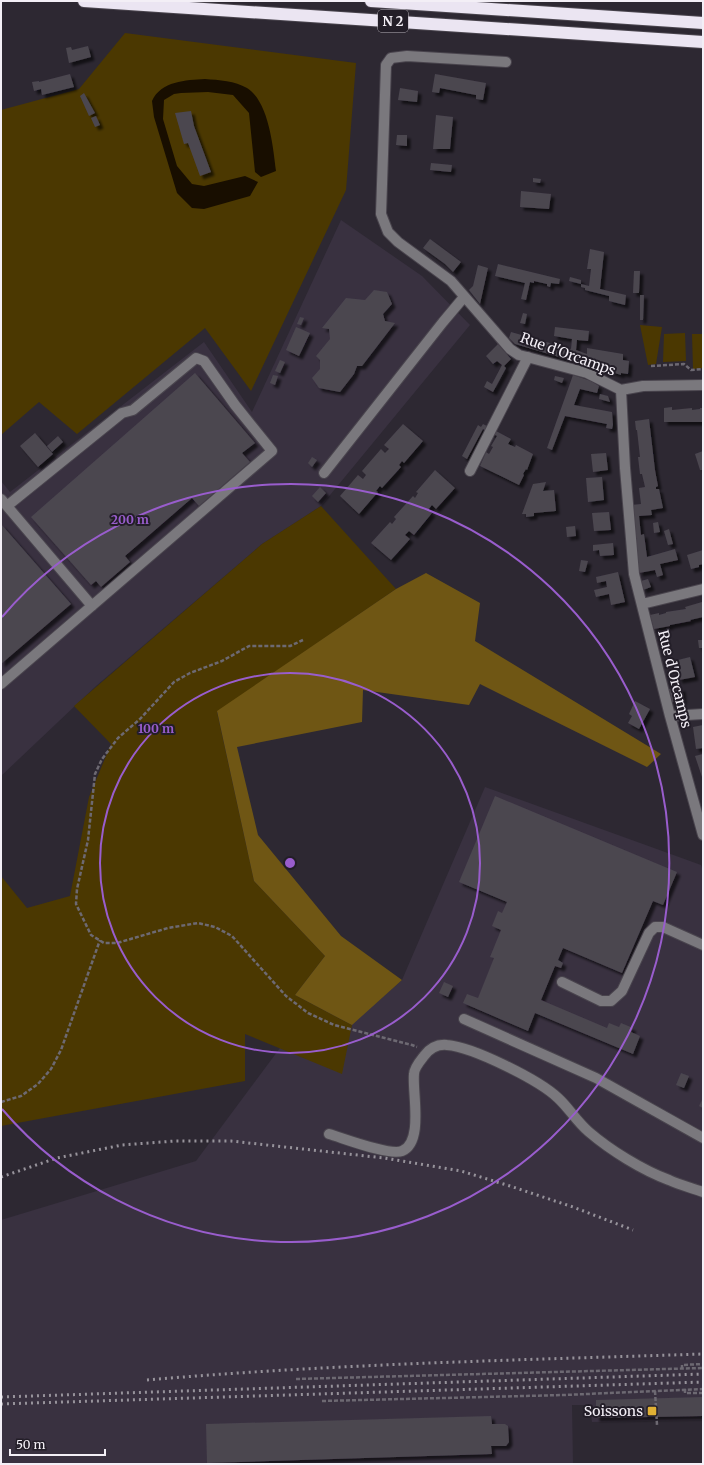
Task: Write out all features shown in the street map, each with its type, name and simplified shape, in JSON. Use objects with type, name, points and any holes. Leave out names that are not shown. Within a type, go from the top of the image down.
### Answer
[{"type":"highway","name":"N 2","points":[[84,1],[703,42]]},
{"type":"highway","name":"N 2","points":[[371,1],[703,23]]},
{"type":"street","name":"Rue d'Orcamps","points":[[506,62],[408,56],[391,58],[386,65],[381,214],[383,222],[388,232],[398,242],[451,281],[510,349],[528,357],[587,373],[622,390],[629,526],[634,574],[670,716],[703,835]]},
{"type":"street","points":[[324,472],[464,297]]},
{"type":"street","points":[[470,471],[528,357]]},
{"type":"street","points":[[1,684],[92,606],[272,451],[235,405],[204,361],[196,358],[133,410],[122,412],[4,503],[92,606]]},
{"type":"street","points":[[622,390],[643,386],[703,385]]},
{"type":"street","points":[[642,604],[703,589]]},
{"type":"street","points":[[670,716],[703,714]]},
{"type":"street","points":[[562,982],[601,1001],[611,1001],[622,991],[649,933],[655,928],[663,927],[703,945]]},
{"type":"street","points":[[464,1019],[596,1078],[703,1138]]},
{"type":"street","points":[[329,1134],[370,1147],[395,1152],[402,1151],[408,1146],[413,1138],[416,1128],[414,1073],[427,1052],[435,1046],[447,1045],[463,1048],[489,1058],[519,1073],[558,1098],[588,1131],[632,1162],[667,1180],[703,1192]]},
{"type":"path","points":[[651,366],[684,364],[691,370],[703,369]]},
{"type":"path","points":[[303,640],[290,646],[249,646],[222,661],[190,673],[174,682],[140,719],[118,738],[102,759],[95,774],[88,840],[77,889],[76,904],[91,935],[104,943],[117,943],[168,928],[198,923],[215,927],[232,936],[286,996],[308,1013],[334,1025],[412,1045],[427,1052]]},
{"type":"path","points":[[1,1102],[21,1096],[38,1084],[51,1069],[61,1050],[100,940]]},
{"type":"path","points":[[682,1369],[682,1365],[703,1364]]},
{"type":"path","points":[[296,1379],[703,1368]]},
{"type":"path","points":[[322,1401],[655,1391],[703,1388]]},
{"type":"path","points":[[684,1389],[685,1393],[703,1392]]},
{"type":"path","points":[[655,1391],[656,1425]]},
{"type":"shaded area","points":[[125,33],[356,63],[346,190],[251,391],[205,328],[77,434],[39,402],[1,435],[1,110],[79,89]]},
{"type":"shaded area","points":[[205,79],[227,81],[237,84],[247,88],[254,95],[265,114],[269,126],[276,171],[261,177],[255,172],[249,113],[233,95],[208,92],[174,94],[164,100],[163,119],[177,166],[192,184],[204,186],[245,176],[258,182],[250,196],[204,209],[192,208],[177,193],[154,117],[152,101],[161,89],[175,83]]},
{"type":"shaded area","points":[[341,220],[422,276],[470,325],[321,506],[262,544],[96,686],[1,776],[1,481],[10,492],[204,342],[252,412]]},
{"type":"shaded area","points":[[640,325],[662,327],[656,364],[648,365]]},
{"type":"shaded area","points":[[685,333],[686,361],[663,362],[664,334]]},
{"type":"shaded area","points":[[692,334],[703,334],[703,368],[693,369]]},
{"type":"shaded area","points":[[321,506],[396,589],[217,712],[254,881],[325,956],[295,995],[352,1025],[342,1074],[245,1034],[245,1081],[1,1126],[1,876],[27,908],[70,896],[89,797],[111,744],[74,706],[262,544]]},
{"type":"shaded area","points":[[426,573],[480,603],[475,641],[661,754],[647,767],[480,684],[469,705],[363,690],[362,722],[237,747],[258,835],[341,936],[402,980],[352,1025],[295,995],[325,956],[254,881],[217,711],[396,589]]},
{"type":"shaded area","points":[[485,787],[701,865],[703,871],[703,1420],[592,1422],[590,1405],[572,1405],[573,1464],[1,1464],[1,1220],[196,1161],[306,1013],[376,1003],[402,980]]},
{"type":"building","points":[[88,46],[91,57],[69,63],[66,48],[71,47],[72,50]]},
{"type":"building","points":[[70,74],[74,87],[42,95],[41,89],[34,91],[32,82],[39,82]]},
{"type":"building","points":[[435,74],[486,83],[483,100],[476,99],[476,95],[440,88],[439,93],[432,92]]},
{"type":"building","points":[[400,88],[418,91],[417,102],[398,100]]},
{"type":"building","points":[[84,93],[95,113],[89,116],[80,96]]},
{"type":"building","points":[[191,111],[194,126],[211,172],[200,176],[188,143],[184,144],[175,113]]},
{"type":"building","points":[[436,115],[453,117],[450,149],[433,149]]},
{"type":"building","points":[[96,116],[100,125],[95,127],[91,118]]},
{"type":"building","points":[[397,135],[407,135],[407,146],[396,145]]},
{"type":"building","points":[[431,163],[452,165],[451,172],[430,170]]},
{"type":"building","points":[[533,178],[541,179],[540,183],[533,182]]},
{"type":"building","points":[[521,191],[551,194],[549,209],[520,207]]},
{"type":"building","points":[[430,239],[461,262],[453,272],[445,264],[423,248]]},
{"type":"building","points":[[590,249],[604,252],[600,289],[626,295],[625,305],[609,301],[609,296],[585,290],[585,288],[581,287],[581,284],[589,286],[591,269],[587,269]]},
{"type":"building","points":[[498,264],[560,279],[559,284],[551,283],[550,287],[547,286],[547,284],[534,281],[534,283],[530,282],[526,300],[521,299],[525,283],[495,276]]},
{"type":"building","points":[[478,265],[488,268],[480,304],[469,290],[473,286]]},
{"type":"building","points":[[634,271],[640,271],[639,293],[633,293]]},
{"type":"building","points":[[570,277],[581,280],[581,284],[569,281]]},
{"type":"building","points":[[374,290],[387,292],[392,304],[383,314],[385,321],[395,323],[362,366],[357,366],[354,374],[340,392],[319,388],[312,378],[320,369],[320,360],[316,356],[330,339],[329,329],[322,328],[346,298],[365,300]]},
{"type":"building","points":[[640,295],[644,295],[643,320],[640,320]]},
{"type":"building","points":[[523,313],[527,314],[525,324],[520,323]]},
{"type":"building","points":[[300,317],[304,318],[301,325],[297,324]]},
{"type":"building","points":[[296,327],[310,333],[299,356],[286,350]]},
{"type":"building","points":[[555,327],[589,331],[588,341],[577,340],[576,350],[587,354],[587,348],[623,354],[623,360],[629,361],[628,374],[621,373],[621,375],[602,369],[603,363],[586,360],[586,365],[515,344],[509,338],[511,332],[571,349],[572,339],[554,336]]},
{"type":"building","points":[[498,344],[511,359],[504,366],[506,368],[493,392],[484,387],[487,381],[492,384],[502,365],[497,361],[493,364],[486,356]]},
{"type":"building","points":[[280,360],[285,362],[280,373],[275,371]]},
{"type":"building","points":[[195,373],[255,443],[242,453],[250,462],[199,506],[192,498],[125,556],[130,562],[101,587],[96,581],[91,585],[31,517]]},
{"type":"building","points":[[273,375],[278,376],[275,385],[270,383]]},
{"type":"building","points":[[573,375],[591,381],[599,386],[597,393],[580,389],[574,405],[612,412],[612,429],[606,428],[607,424],[565,416],[552,450],[547,448]]},
{"type":"building","points":[[555,376],[564,378],[562,383],[554,380]]},
{"type":"building","points":[[600,394],[608,396],[610,402],[599,399]]},
{"type":"building","points":[[672,407],[672,410],[692,408],[692,410],[703,408],[703,422],[664,422],[664,408]]},
{"type":"building","points":[[649,419],[658,486],[656,489],[659,489],[663,508],[651,510],[652,515],[639,516],[641,535],[644,534],[647,557],[675,549],[678,560],[660,564],[663,575],[657,577],[655,570],[639,573],[631,505],[641,504],[639,488],[645,487],[642,474],[640,474],[638,457],[640,457],[635,421]]},
{"type":"building","points":[[403,424],[423,441],[404,463],[402,461],[399,465],[401,467],[382,488],[380,486],[376,491],[378,492],[359,514],[340,496],[358,475],[363,479],[366,475],[362,471],[381,449],[385,453],[389,449],[384,445]]},
{"type":"building","points":[[483,424],[511,439],[508,444],[515,447],[516,445],[533,454],[519,485],[480,466],[486,452],[489,454],[493,447],[491,446],[497,436],[483,429],[467,459],[462,456],[478,425],[481,427]]},
{"type":"building","points":[[35,433],[53,454],[38,467],[20,446]]},
{"type":"building","points":[[58,436],[63,442],[52,452],[47,446]]},
{"type":"building","points":[[703,451],[703,473],[702,470],[700,470],[695,454]]},
{"type":"building","points":[[606,453],[608,470],[593,472],[591,454]]},
{"type":"building","points":[[312,457],[317,460],[312,467],[308,463]]},
{"type":"building","points":[[435,470],[455,488],[436,509],[432,505],[428,510],[432,513],[414,535],[409,531],[405,535],[410,539],[391,560],[371,543],[390,522],[392,524],[396,519],[394,517],[413,496],[415,498],[418,493],[416,492]]},
{"type":"building","points":[[602,477],[604,500],[588,502],[586,478]]},
{"type":"building","points":[[546,482],[543,491],[554,490],[556,511],[534,513],[534,516],[526,517],[526,514],[522,514],[533,484]]},
{"type":"building","points":[[320,487],[326,493],[318,502],[312,496]]},
{"type":"building","points":[[609,512],[611,530],[594,531],[592,513]]},
{"type":"building","points":[[658,522],[660,532],[654,533],[653,523]]},
{"type":"building","points":[[1,524],[71,604],[1,664]]},
{"type":"building","points":[[575,526],[576,536],[567,537],[566,527]]},
{"type":"building","points":[[669,529],[673,544],[668,545],[664,531]]},
{"type":"building","points":[[613,543],[614,555],[600,556],[599,550],[593,551],[593,545]]},
{"type":"building","points":[[703,550],[703,564],[699,565],[699,567],[691,569],[687,555]]},
{"type":"building","points":[[581,560],[588,561],[585,572],[579,571]]},
{"type":"building","points":[[618,572],[625,602],[611,605],[609,594],[596,597],[594,590],[607,587],[606,581],[597,583],[596,577]]},
{"type":"building","points":[[648,579],[651,587],[643,590],[641,581]]},
{"type":"building","points":[[702,602],[703,617],[654,629],[650,615],[659,613],[659,615],[666,612],[686,609],[685,607]]},
{"type":"building","points":[[698,640],[703,640],[703,648],[699,648]]},
{"type":"building","points":[[690,657],[695,677],[679,680],[674,661]]},
{"type":"building","points":[[682,688],[683,701],[672,702],[669,689]]},
{"type":"building","points":[[635,701],[650,709],[639,729],[628,723],[632,716],[629,714]]},
{"type":"building","points":[[703,725],[703,748],[696,749],[693,727]]},
{"type":"building","points":[[703,754],[703,780],[695,756]]},
{"type":"building","points":[[495,796],[677,872],[663,905],[653,901],[622,973],[563,948],[558,960],[563,963],[561,968],[555,966],[541,1000],[607,1028],[609,1023],[619,1027],[621,1023],[633,1028],[631,1032],[640,1036],[633,1054],[535,1013],[528,1031],[463,1003],[467,994],[478,998],[494,958],[490,957],[501,930],[492,926],[498,911],[502,913],[507,902],[459,882]]},
{"type":"building","points":[[444,982],[453,986],[448,997],[439,993]]},
{"type":"building","points":[[681,1073],[689,1076],[684,1088],[676,1085]]},
{"type":"building","points":[[703,1098],[703,1108],[699,1106]]},
{"type":"building","name":"Soissons","points":[[703,1397],[703,1416],[596,1418],[596,1400]]},
{"type":"building","points":[[491,1416],[492,1424],[505,1424],[508,1426],[509,1442],[506,1446],[491,1446],[492,1454],[207,1463],[206,1424]]},
{"type":"railway","points":[[1,1177],[57,1158],[122,1145],[175,1141],[231,1141],[384,1158],[461,1171],[573,1207],[633,1230]]},
{"type":"railway","points":[[147,1380],[355,1366],[703,1354]]},
{"type":"railway","points":[[1,1397],[703,1374]]},
{"type":"railway","points":[[1,1404],[703,1382]]},
{"type":"place","name":"Soissons","points":[[652,1411]]}]
